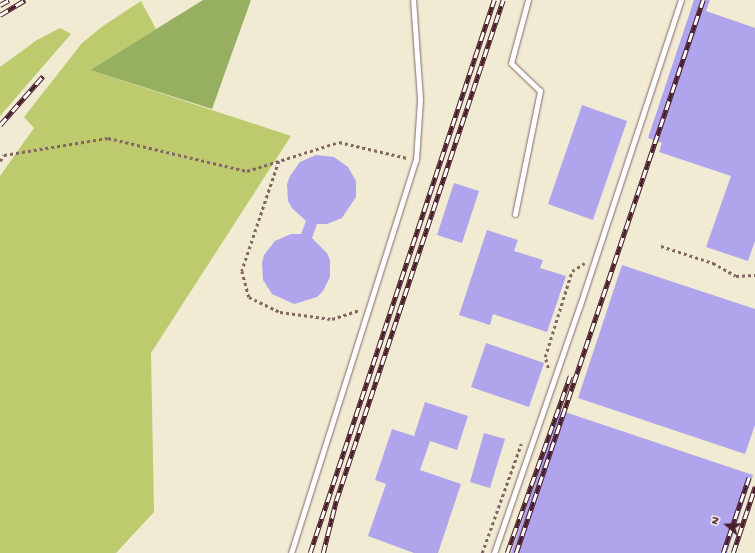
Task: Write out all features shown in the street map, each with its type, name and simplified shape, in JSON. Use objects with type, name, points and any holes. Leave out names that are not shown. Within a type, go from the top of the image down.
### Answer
[{"type":"lane","points":[[291,553],[416,160],[420,99],[413,0]]},
{"type":"lane","points":[[515,214],[540,91],[511,63],[528,0]]},
{"type":"lane","points":[[494,553],[580,305],[681,0]]},
{"type":"path","points":[[0,161],[4,155],[108,138],[247,171],[339,142],[416,160]]},
{"type":"path","points":[[279,161],[242,271],[249,297],[280,312],[332,319],[369,308]]},
{"type":"path","points":[[661,246],[714,263],[736,276],[755,275]]},
{"type":"path","points":[[546,374],[549,366],[545,356],[572,271],[586,262],[588,256]]},
{"type":"path","points":[[482,553],[522,441]]},
{"type":"green space","points":[[203,0],[251,0],[212,109],[90,70]]},
{"type":"green space","points":[[141,1],[156,29],[90,70],[291,136],[151,353],[154,512],[116,553],[0,553],[0,176],[34,128],[24,117],[82,43],[103,26]]},
{"type":"green space","points":[[60,28],[71,34],[0,116],[0,67],[37,40]]},
{"type":"building","points":[[694,0],[710,0],[706,11],[755,28],[755,241],[748,261],[706,247],[731,176],[659,152],[662,143],[648,138]]},
{"type":"building","points":[[582,105],[627,121],[593,220],[548,204]]},
{"type":"building","points":[[316,155],[334,157],[348,167],[356,181],[356,197],[342,218],[327,224],[317,224],[312,238],[327,253],[330,260],[330,277],[323,291],[317,297],[294,304],[272,294],[263,280],[262,263],[264,255],[275,241],[291,234],[301,234],[306,221],[292,208],[288,201],[287,184],[290,176],[300,162]]},
{"type":"building","points":[[454,183],[479,191],[462,243],[437,235]]},
{"type":"building","points":[[487,230],[518,240],[514,251],[543,260],[540,268],[566,276],[547,332],[493,314],[490,325],[459,315]]},
{"type":"building","points":[[622,265],[755,309],[755,425],[745,454],[578,398]]},
{"type":"building","points":[[486,343],[544,363],[529,407],[471,387]]},
{"type":"building","points":[[425,402],[468,416],[457,450],[430,441],[420,470],[461,484],[438,553],[414,553],[368,536],[386,484],[375,480],[392,429],[414,436]]},
{"type":"building","points":[[559,410],[753,475],[727,553],[511,553]]},
{"type":"building","points":[[484,433],[505,439],[490,488],[470,482]]},
{"type":"railway","points":[[0,5],[9,0]]},
{"type":"railway","points":[[0,15],[25,0]]},
{"type":"railway","points":[[310,553],[494,0]]},
{"type":"railway","points":[[323,553],[336,501],[503,0]]},
{"type":"railway","points":[[516,553],[703,0]]},
{"type":"railway","points":[[0,125],[43,76]]},
{"type":"railway","points":[[507,553],[570,376]]},
{"type":"railway","points":[[723,553],[749,477]]},
{"type":"railway","points":[[733,553],[755,487]]}]
